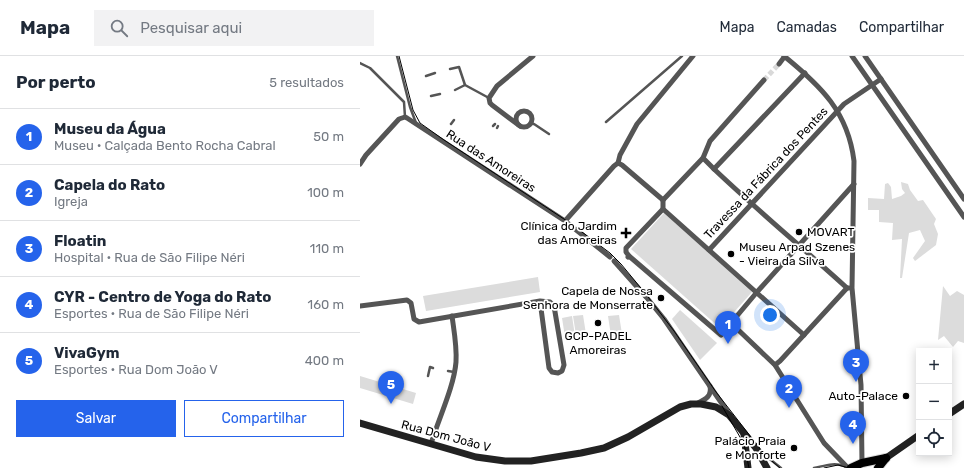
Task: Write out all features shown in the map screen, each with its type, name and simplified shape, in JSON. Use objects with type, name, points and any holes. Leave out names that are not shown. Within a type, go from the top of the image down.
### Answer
[{"type":"main road","points":[[952,412],[964,404]]},
{"type":"main road","name":"Rua Dom João V","points":[[360,423],[471,456],[494,460],[531,461],[592,451],[618,442],[675,409],[686,405],[711,405],[730,415],[756,448],[760,457]]},
{"type":"main road","points":[[744,434],[748,468]]},
{"type":"main road","points":[[878,468],[886,458],[916,437]]},
{"type":"main road","points":[[760,457],[761,468]]},
{"type":"main road","points":[[760,457],[767,468]]},
{"type":"main road","points":[[851,468],[886,458]]},
{"type":"street","points":[[509,117],[524,110],[531,113],[533,119],[531,124],[526,127],[520,126],[490,103],[490,94],[497,86],[533,56]]},
{"type":"street","points":[[565,221],[618,163],[620,155],[637,124],[693,56]]},
{"type":"street","points":[[779,64],[785,56],[805,73],[822,91],[838,110],[853,149],[854,194],[850,288],[861,385],[864,464]]},
{"type":"street","points":[[852,56],[964,217]]},
{"type":"street","points":[[865,56],[964,199]]},
{"type":"street","points":[[714,169],[805,73]]},
{"type":"street","name":"Travessa da Fábrica dos Pentes","points":[[709,250],[844,104],[881,79]]},
{"type":"street","points":[[764,80],[710,141],[703,158],[663,200],[663,209],[626,248],[627,258],[721,335],[757,292],[854,184]]},
{"type":"street","points":[[518,112],[516,121],[520,126]]},
{"type":"street","name":"Rua das Amoreiras","points":[[405,117],[565,221],[612,259],[648,298],[664,319],[730,415]]},
{"type":"street","points":[[360,164],[366,155],[399,119],[405,117]]},
{"type":"street","points":[[703,158],[751,204],[850,288]]},
{"type":"street","points":[[618,163],[663,200]]},
{"type":"street","points":[[663,209],[804,335]]},
{"type":"street","points":[[619,266],[627,258]]},
{"type":"street","points":[[775,365],[780,362],[850,288]]},
{"type":"street","points":[[360,306],[407,300],[411,303],[415,321],[419,322],[540,301],[550,302],[554,306],[564,365],[562,371],[558,373],[552,372],[549,368],[540,301]]},
{"type":"street","points":[[431,444],[454,372],[456,345],[452,316]]},
{"type":"street","points":[[731,323],[775,365],[824,443],[848,468]]},
{"type":"street","points":[[698,404],[709,396],[711,391],[710,385]]},
{"type":"lane","points":[[397,56],[410,107],[416,123]]},
{"type":"lane","points":[[606,122],[682,56]]},
{"type":"lane","points":[[360,63],[370,68],[404,102],[405,117]]},
{"type":"lane","points":[[450,69],[459,67],[465,85],[489,98]]},
{"type":"lane","points":[[426,76],[435,73]]},
{"type":"lane","points":[[455,90],[465,85]]},
{"type":"lane","points":[[431,96],[440,94]]},
{"type":"lane","points":[[451,124],[454,120]]},
{"type":"lane","points":[[531,124],[534,124],[550,134]]},
{"type":"lane","points":[[428,376],[430,367],[432,368]]},
{"type":"lane","points":[[448,371],[454,372]]},
{"type":"lane","points":[[756,448],[781,468]]},
{"type":"lane","points":[[814,468],[837,464],[848,468]]},
{"type":"shaded area","points":[[901,182],[908,184],[910,190],[918,201],[923,200],[936,219],[934,224],[938,234],[936,245],[915,261],[913,258],[925,241],[920,230],[909,233],[902,278],[900,278],[902,239],[892,240],[893,223],[879,222],[879,210],[868,210],[868,198],[884,199],[885,184],[888,183],[891,187],[892,199],[901,196],[905,193],[902,189]]},
{"type":"shaded area","points":[[664,213],[752,292],[720,328],[631,249]]},
{"type":"shaded area","points":[[538,277],[540,292],[426,311],[423,296]]},
{"type":"shaded area","points":[[943,286],[950,296],[957,291],[964,295],[964,343],[958,341],[953,347],[944,336],[938,340]]},
{"type":"shaded area","points":[[680,310],[717,343],[700,360],[672,319]]},
{"type":"shaded area","points":[[583,315],[586,334],[576,335],[573,316]]},
{"type":"shaded area","points":[[619,315],[622,334],[611,336],[608,316]]},
{"type":"shaded area","points":[[572,316],[575,336],[565,337],[562,318]]},
{"type":"shaded area","points":[[360,376],[416,393],[413,404],[360,388]]},
{"type":"tunnel","points":[[764,80],[779,64]]},
{"type":"tram line","points":[[399,56],[413,110],[420,123],[570,223],[610,253],[645,293],[674,331],[716,392],[765,455],[780,468]]},
{"type":"tram line","points":[[722,406],[744,444],[749,468]]},
{"type":"tram line","points":[[824,468],[838,465],[849,468]]},
{"type":"place","name":"MOVART","points":[[799,232]]},
{"type":"place","name":"Clínica do Jardim das Amoreiras","points":[[626,233]]},
{"type":"place","name":"Museu Arpad Szenes - Vieira da Silva","points":[[731,254]]},
{"type":"place","name":"Capela de Nossa Senhora de Monserrate","points":[[661,298]]},
{"type":"place","name":"GCP-PADEL Amoreiras","points":[[598,323]]},
{"type":"place","name":"Museu da Água","points":[[728,344]]},
{"type":"place","name":"Floatin","points":[[856,382]]},
{"type":"place","name":"Auto-Palace","points":[[906,396]]},
{"type":"place","name":"VivaGym","points":[[391,404]]},
{"type":"place","name":"Capela do Rato","points":[[789,408]]},
{"type":"place","name":"CYR - Centro de Yoga do Rato","points":[[853,444]]},
{"type":"place","name":"Palácio Praia e Monforte","points":[[794,448]]}]
